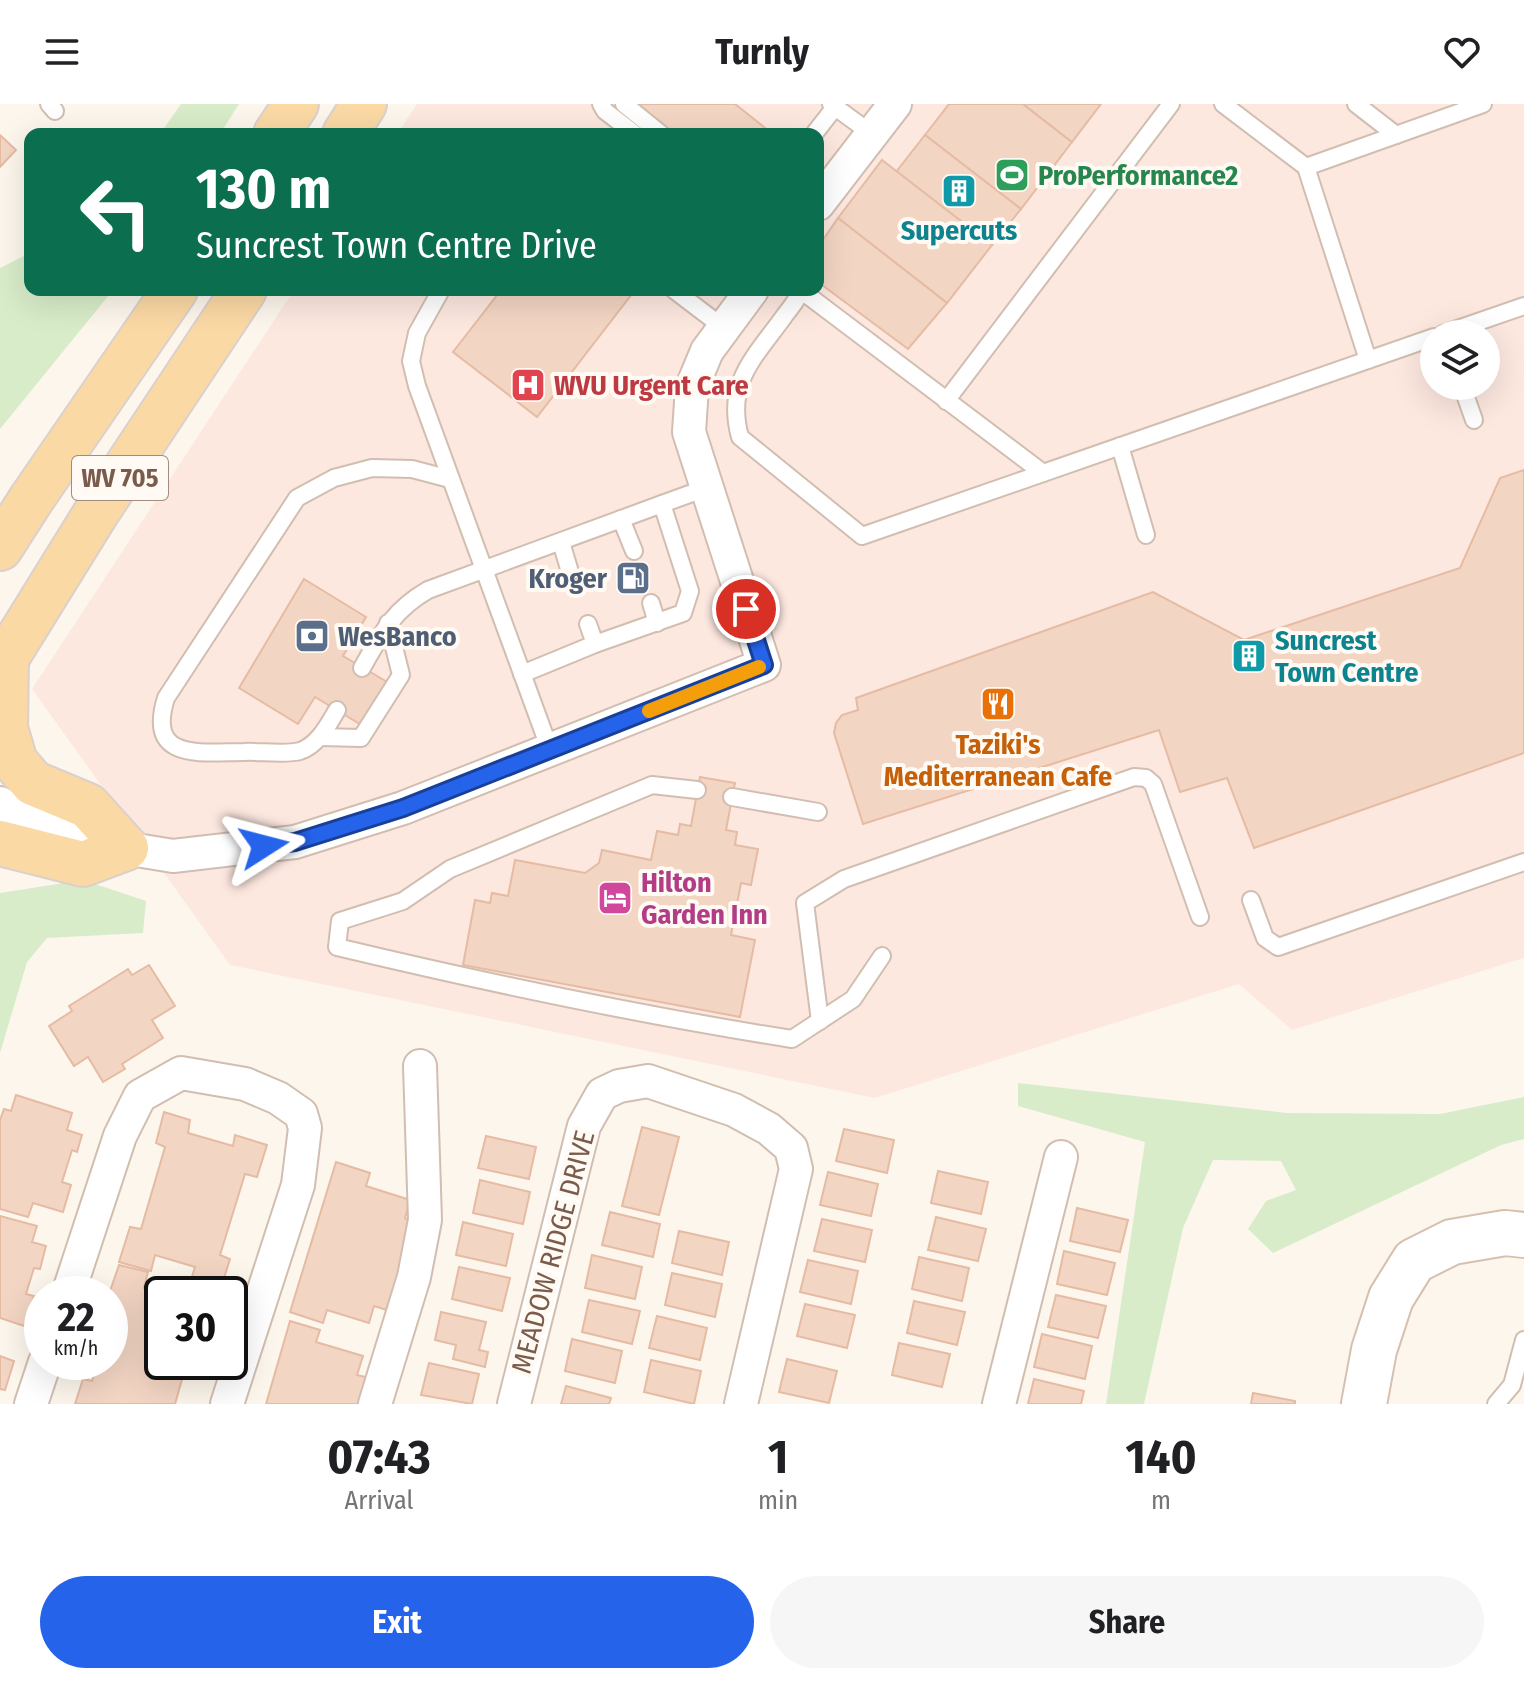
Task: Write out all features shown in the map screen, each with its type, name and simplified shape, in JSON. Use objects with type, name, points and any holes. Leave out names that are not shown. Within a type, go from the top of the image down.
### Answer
[{"type":"main road","points":[[280,128],[296,104]]},
{"type":"main road","points":[[349,128],[364,104]]},
{"type":"main road","name":"WV 705","points":[[0,548],[171,296]]},
{"type":"main road","name":"WV 705","points":[[3,663],[96,513],[240,296]]},
{"type":"main road","points":[[0,539],[32,498]]},
{"type":"main road","points":[[0,843],[83,864],[126,848],[88,806],[33,783],[15,762],[5,728],[3,663]]},
{"type":"street","points":[[824,196],[895,104]]},
{"type":"street","points":[[0,803],[41,827],[173,856],[295,842],[403,808],[764,665],[689,432],[692,387],[707,351],[748,296]]},
{"type":"street","points":[[375,1404],[414,1277],[425,1220],[420,1066]]},
{"type":"street","points":[[74,1276],[120,1136],[140,1096],[181,1073],[245,1084],[278,1098],[301,1114],[305,1128],[298,1185],[227,1404]]},
{"type":"street","name":"MEADOW RIDGE DRIVE","points":[[514,1404],[584,1126],[602,1094],[619,1086],[648,1081],[734,1110],[769,1129],[791,1148],[796,1169],[741,1404]]},
{"type":"street","points":[[999,1404],[1061,1157]]},
{"type":"street","points":[[1364,1404],[1374,1350],[1391,1298],[1414,1261],[1452,1242],[1505,1233],[1524,1235]]},
{"type":"street","points":[[31,1404],[39,1380]]},
{"type":"lane","points":[[601,104],[605,111],[627,128]]},
{"type":"lane","points":[[624,104],[654,128]]},
{"type":"lane","points":[[946,401],[1171,104]]},
{"type":"lane","points":[[1223,104],[1306,167],[1368,360]]},
{"type":"lane","points":[[1356,104],[1396,135]]},
{"type":"lane","points":[[1306,167],[1396,135],[1447,110],[1483,104]]},
{"type":"lane","points":[[818,128],[833,106],[872,134]]},
{"type":"lane","points":[[438,296],[417,333],[411,361],[417,386],[550,750]]},
{"type":"lane","points":[[682,296],[724,328]]},
{"type":"lane","points":[[798,296],[746,369],[737,393],[734,415],[740,437],[862,536],[1420,342]]},
{"type":"lane","points":[[809,296],[1043,473]]},
{"type":"lane","points":[[1484,320],[1524,306]]},
{"type":"lane","points":[[1467,400],[1474,420]]},
{"type":"lane","points":[[1120,446],[1146,535]]},
{"type":"lane","points":[[337,710],[320,737],[300,751],[185,752],[168,742],[161,727],[166,698],[297,498],[334,478],[372,468],[412,469],[450,479]]},
{"type":"lane","points":[[362,668],[388,623],[407,602],[428,590],[706,488]]},
{"type":"lane","points":[[522,674],[683,613],[690,591],[662,504]]},
{"type":"lane","points":[[621,519],[634,551]]},
{"type":"lane","points":[[561,542],[570,572]]},
{"type":"lane","points":[[651,603],[657,623]]},
{"type":"lane","points":[[320,737],[361,738],[401,675],[388,623]]},
{"type":"lane","points":[[588,624],[595,644]]},
{"type":"lane","points":[[820,1021],[805,903],[844,879],[1134,777],[1146,778],[1153,784],[1200,917]]},
{"type":"lane","points":[[697,790],[652,785],[450,869],[403,901],[340,921],[337,947],[483,982],[641,1014],[792,1039],[853,999],[882,956]]},
{"type":"lane","points":[[732,797],[818,812]]},
{"type":"lane","points":[[1251,900],[1265,938],[1278,947],[1524,862]]},
{"type":"lane","points":[[1496,1404],[1512,1385],[1524,1340]]},
{"type":"shaded area","name":"Suncrest Town Centre","points":[[417,104],[1524,104],[1524,958],[1292,1030],[1239,984],[875,1098],[230,965],[32,689],[290,296],[824,296],[824,128],[401,128]]},
{"type":"green space","points":[[181,104],[239,104],[224,128],[164,128]]},
{"type":"green space","points":[[24,256],[24,296],[108,296],[0,429],[0,268]]},
{"type":"green space","points":[[83,880],[146,901],[143,933],[47,938],[27,962],[0,1053],[0,893]]},
{"type":"green space","points":[[1018,1083],[1287,1113],[1440,1114],[1524,1097],[1524,1139],[1501,1145],[1273,1253],[1248,1229],[1266,1201],[1296,1190],[1281,1161],[1213,1160],[1183,1228],[1144,1404],[1106,1404],[1145,1142],[1018,1106]]},
{"type":"building","points":[[638,104],[735,104],[765,128],[667,128]]},
{"type":"building","name":"ProPerformance2","points":[[949,104],[1023,104],[1072,142],[1021,209],[925,135]]},
{"type":"building","points":[[1023,104],[1101,104],[1072,142]]},
{"type":"building","points":[[0,135],[16,150],[0,167]]},
{"type":"building","name":"Supercuts","points":[[925,135],[1021,209],[992,245],[896,172]]},
{"type":"building","points":[[882,160],[992,245],[947,303],[838,218]]},
{"type":"building","points":[[838,218],[947,303],[908,349],[824,286],[824,238]]},
{"type":"building","name":"WVU Urgent Care","points":[[496,296],[630,296],[537,417],[453,352]]},
{"type":"building","name":"Suncrest Town Centre","points":[[1524,470],[1524,753],[1254,848],[1227,778],[1180,792],[1159,730],[863,824],[834,733],[842,715],[858,710],[856,698],[1153,592],[1244,640],[1460,568],[1500,478]]},
{"type":"building","name":"WesBanco","points":[[304,579],[366,617],[343,656],[389,683],[363,726],[315,697],[298,724],[239,688]]},
{"type":"building","name":"Hilton Garden Inn","points":[[700,777],[735,783],[726,830],[737,832],[735,845],[758,849],[751,885],[741,883],[731,935],[755,940],[740,1017],[463,965],[475,900],[490,903],[492,893],[508,896],[515,860],[585,873],[599,863],[602,850],[651,860],[657,831],[678,835],[680,824],[691,826]]},
{"type":"building","points":[[149,965],[175,1006],[152,1020],[163,1038],[122,1064],[125,1069],[103,1082],[88,1057],[74,1066],[49,1026],[72,1011],[69,1006],[128,969],[132,975]]},
{"type":"building","points":[[16,1095],[72,1113],[67,1130],[82,1135],[77,1152],[72,1150],[62,1182],[71,1185],[63,1212],[33,1203],[28,1217],[0,1209],[0,1120],[4,1109],[11,1111]]},
{"type":"building","points":[[164,1112],[190,1120],[188,1133],[233,1146],[235,1135],[267,1145],[257,1177],[245,1174],[220,1255],[230,1259],[225,1276],[192,1276],[195,1267],[155,1255],[151,1271],[119,1262],[130,1227],[141,1229],[165,1147],[156,1143]]},
{"type":"building","points":[[642,1127],[679,1137],[659,1215],[622,1206]]},
{"type":"building","points":[[844,1129],[894,1140],[887,1173],[836,1161]]},
{"type":"building","points":[[486,1136],[536,1147],[529,1179],[478,1168]]},
{"type":"building","points":[[336,1162],[370,1173],[366,1186],[410,1200],[405,1218],[416,1226],[390,1311],[374,1306],[369,1323],[327,1310],[323,1323],[290,1312]]},
{"type":"building","points":[[938,1171],[988,1182],[981,1214],[931,1203]]},
{"type":"building","points":[[828,1172],[878,1184],[871,1216],[820,1205]]},
{"type":"building","points":[[480,1180],[530,1192],[523,1224],[473,1213]]},
{"type":"building","points":[[1077,1208],[1128,1220],[1120,1252],[1070,1241]]},
{"type":"building","points":[[610,1212],[660,1224],[653,1257],[602,1245]]},
{"type":"building","points":[[0,1216],[37,1226],[32,1242],[46,1246],[40,1269],[34,1268],[32,1276],[24,1276],[24,1326],[0,1318]]},
{"type":"building","points":[[936,1217],[986,1229],[978,1261],[928,1250]]},
{"type":"building","points":[[822,1219],[872,1230],[865,1262],[814,1251]]},
{"type":"building","points":[[463,1222],[513,1234],[506,1266],[456,1255]]},
{"type":"building","points":[[679,1231],[729,1242],[722,1275],[672,1263]]},
{"type":"building","points":[[1064,1251],[1115,1263],[1107,1295],[1057,1284]]},
{"type":"building","points":[[592,1255],[642,1267],[635,1299],[585,1288]]},
{"type":"building","points":[[919,1257],[969,1268],[962,1301],[912,1289]]},
{"type":"building","points":[[808,1260],[858,1271],[851,1304],[800,1292]]},
{"type":"building","points":[[119,1265],[148,1272],[144,1276],[144,1380],[182,1380],[175,1404],[75,1404],[83,1380],[128,1380],[128,1276],[115,1276]]},
{"type":"building","points":[[459,1267],[510,1278],[502,1311],[452,1299]]},
{"type":"building","points":[[672,1273],[722,1284],[715,1317],[665,1305]]},
{"type":"building","points":[[1056,1295],[1106,1306],[1098,1338],[1048,1327]]},
{"type":"building","points":[[589,1300],[640,1311],[632,1344],[582,1332]]},
{"type":"building","points":[[914,1301],[965,1312],[957,1345],[907,1333]]},
{"type":"building","points":[[805,1304],[855,1315],[847,1348],[797,1336]]},
{"type":"building","points":[[441,1312],[486,1322],[479,1350],[488,1352],[485,1367],[453,1359],[456,1345],[435,1340]]},
{"type":"building","points":[[657,1316],[707,1328],[700,1360],[649,1348]]},
{"type":"building","points":[[290,1321],[320,1330],[316,1342],[363,1356],[357,1375],[370,1378],[363,1404],[266,1404]]},
{"type":"building","points":[[1042,1334],[1092,1346],[1085,1379],[1034,1367]]},
{"type":"building","points":[[572,1339],[622,1351],[615,1383],[565,1371]]},
{"type":"building","points":[[899,1343],[950,1354],[942,1387],[892,1375]]},
{"type":"building","points":[[0,1356],[14,1361],[5,1390],[0,1389]]},
{"type":"building","points":[[787,1359],[837,1371],[829,1403],[779,1392]]},
{"type":"building","points":[[651,1360],[701,1371],[694,1404],[644,1392]]},
{"type":"building","points":[[429,1363],[479,1374],[472,1404],[421,1395]]},
{"type":"building","points":[[1034,1379],[1084,1391],[1081,1404],[1028,1404]]},
{"type":"building","points":[[566,1386],[611,1398],[609,1404],[561,1404]]},
{"type":"building","points":[[1253,1393],[1295,1401],[1295,1404],[1251,1404]]},
{"type":"slow traffic","points":[[649,711],[759,667]]},
{"type":"place","name":"ProPerformance2","points":[[1012,175]]},
{"type":"place","name":"Supercuts","points":[[959,191]]},
{"type":"place","name":"WVU Urgent Care","points":[[528,385]]},
{"type":"place","name":"Kroger","points":[[633,578]]},
{"type":"place","name":"WesBanco","points":[[312,636]]},
{"type":"place","name":"Suncrest Town Centre","points":[[1249,656]]},
{"type":"place","name":"Taziki's Mediterranean Cafe","points":[[998,704]]},
{"type":"place","name":"Hilton Garden Inn","points":[[615,898]]},
{"type":"route","points":[[264,846],[295,842],[403,808],[764,665],[746,609]]}]
